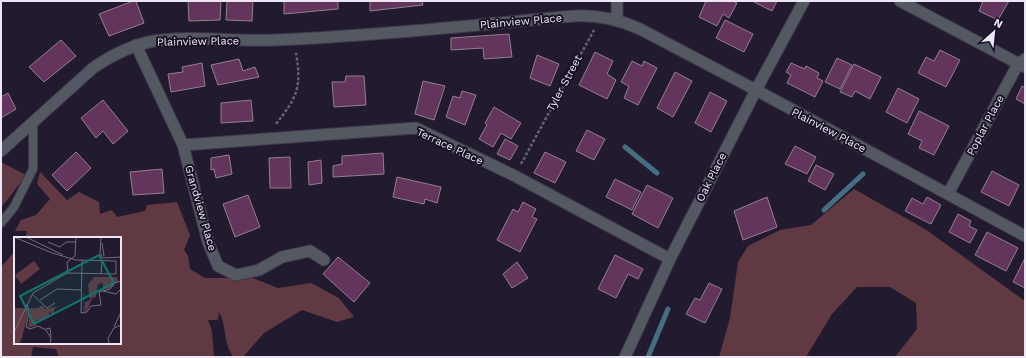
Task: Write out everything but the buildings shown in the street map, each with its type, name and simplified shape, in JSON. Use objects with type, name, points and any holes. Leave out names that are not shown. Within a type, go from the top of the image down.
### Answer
[{"type":"street","points":[[616,20],[617,1]]},
{"type":"street","name":"Oak Place","points":[[625,357],[670,259],[756,90],[804,1]]},
{"type":"street","points":[[900,1],[1023,63]]},
{"type":"street","name":"Plainview Place","points":[[1,151],[93,68],[111,56],[136,45],[154,41],[175,40],[293,39],[574,16],[603,16],[640,29],[756,90],[1025,236]]},
{"type":"street","name":"Grandview Place","points":[[136,45],[184,145],[208,242],[218,266],[236,275],[259,270],[282,257],[310,251],[324,260]]},
{"type":"street","name":"Poplar Place","points":[[948,194],[1023,63]]},
{"type":"street","name":"Terrace Place","points":[[184,145],[416,128],[514,176],[670,259]]},
{"type":"lane","points":[[1,223],[14,207],[33,169],[33,121]]},
{"type":"path","name":"Tyler Street","points":[[514,176],[593,30],[616,20]]},
{"type":"path","points":[[264,139],[297,95],[298,64],[293,39]]},
{"type":"shaded area","points":[[1,162],[26,175],[1,208]]},
{"type":"shaded area","points":[[40,172],[67,200],[79,192],[99,202],[100,214],[112,210],[117,217],[145,211],[147,205],[177,202],[190,235],[184,250],[188,256],[190,269],[205,278],[229,278],[238,280],[250,277],[278,288],[311,283],[339,298],[354,317],[337,322],[302,310],[264,333],[243,357],[234,357],[228,347],[219,312],[218,320],[208,320],[212,331],[214,357],[59,357],[56,349],[33,347],[31,357],[1,357],[1,267],[14,252],[14,344],[121,344],[121,237],[25,237],[27,231],[15,231],[21,220],[36,215],[50,199],[37,184]]},
{"type":"shaded area","points":[[854,189],[925,229],[1025,301],[1025,357],[895,357],[917,329],[916,303],[890,287],[857,287],[832,314],[806,357],[719,357],[730,318],[738,262],[748,246],[780,230],[811,225]]},
{"type":"waterway","points":[[625,147],[657,173]]},
{"type":"waterway","points":[[824,210],[863,174]]},
{"type":"waterway","points":[[648,357],[668,309]]}]
